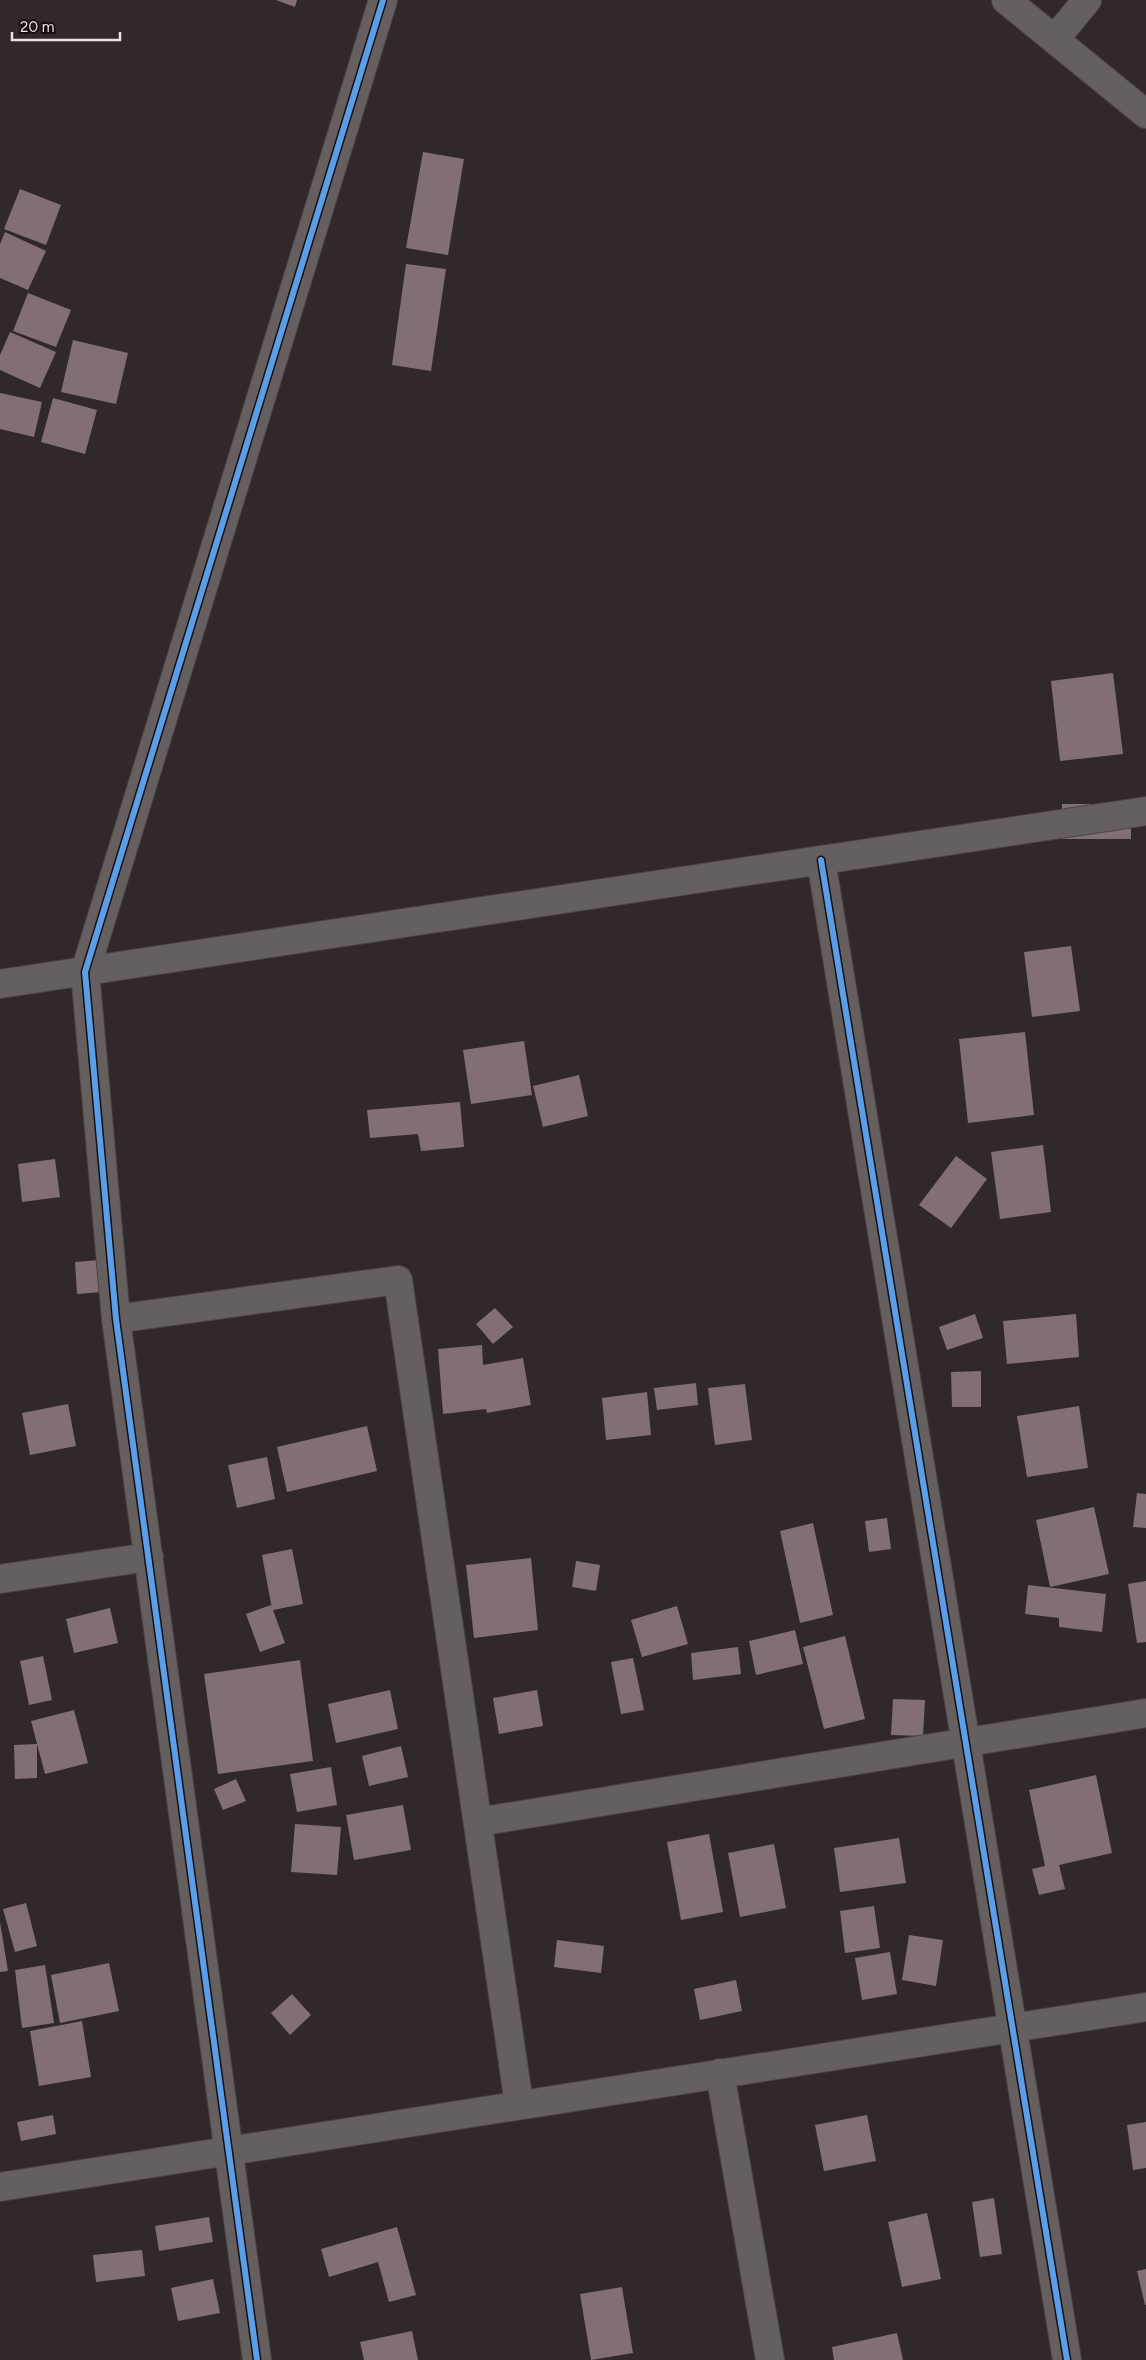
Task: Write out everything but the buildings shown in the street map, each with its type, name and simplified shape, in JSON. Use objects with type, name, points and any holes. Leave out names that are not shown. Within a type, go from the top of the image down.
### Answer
[{"type":"street","points":[[257,2360],[116,1319],[85,972],[383,0]]},
{"type":"street","points":[[1006,0],[1146,114]]},
{"type":"street","points":[[1054,39],[1087,0]]},
{"type":"street","points":[[0,984],[1146,811]]},
{"type":"street","points":[[821,860],[1067,2360]]},
{"type":"street","points":[[116,1319],[398,1280],[519,2104]]},
{"type":"street","points":[[0,1579],[149,1557]]},
{"type":"street","points":[[478,1822],[1146,1713]]},
{"type":"street","points":[[0,2187],[1146,2007]]},
{"type":"street","points":[[720,2073],[770,2360]]},
{"type":"cycle path","points":[[257,2360],[116,1319],[85,972],[383,0]]},
{"type":"cycle path","points":[[821,860],[1067,2360]]}]
